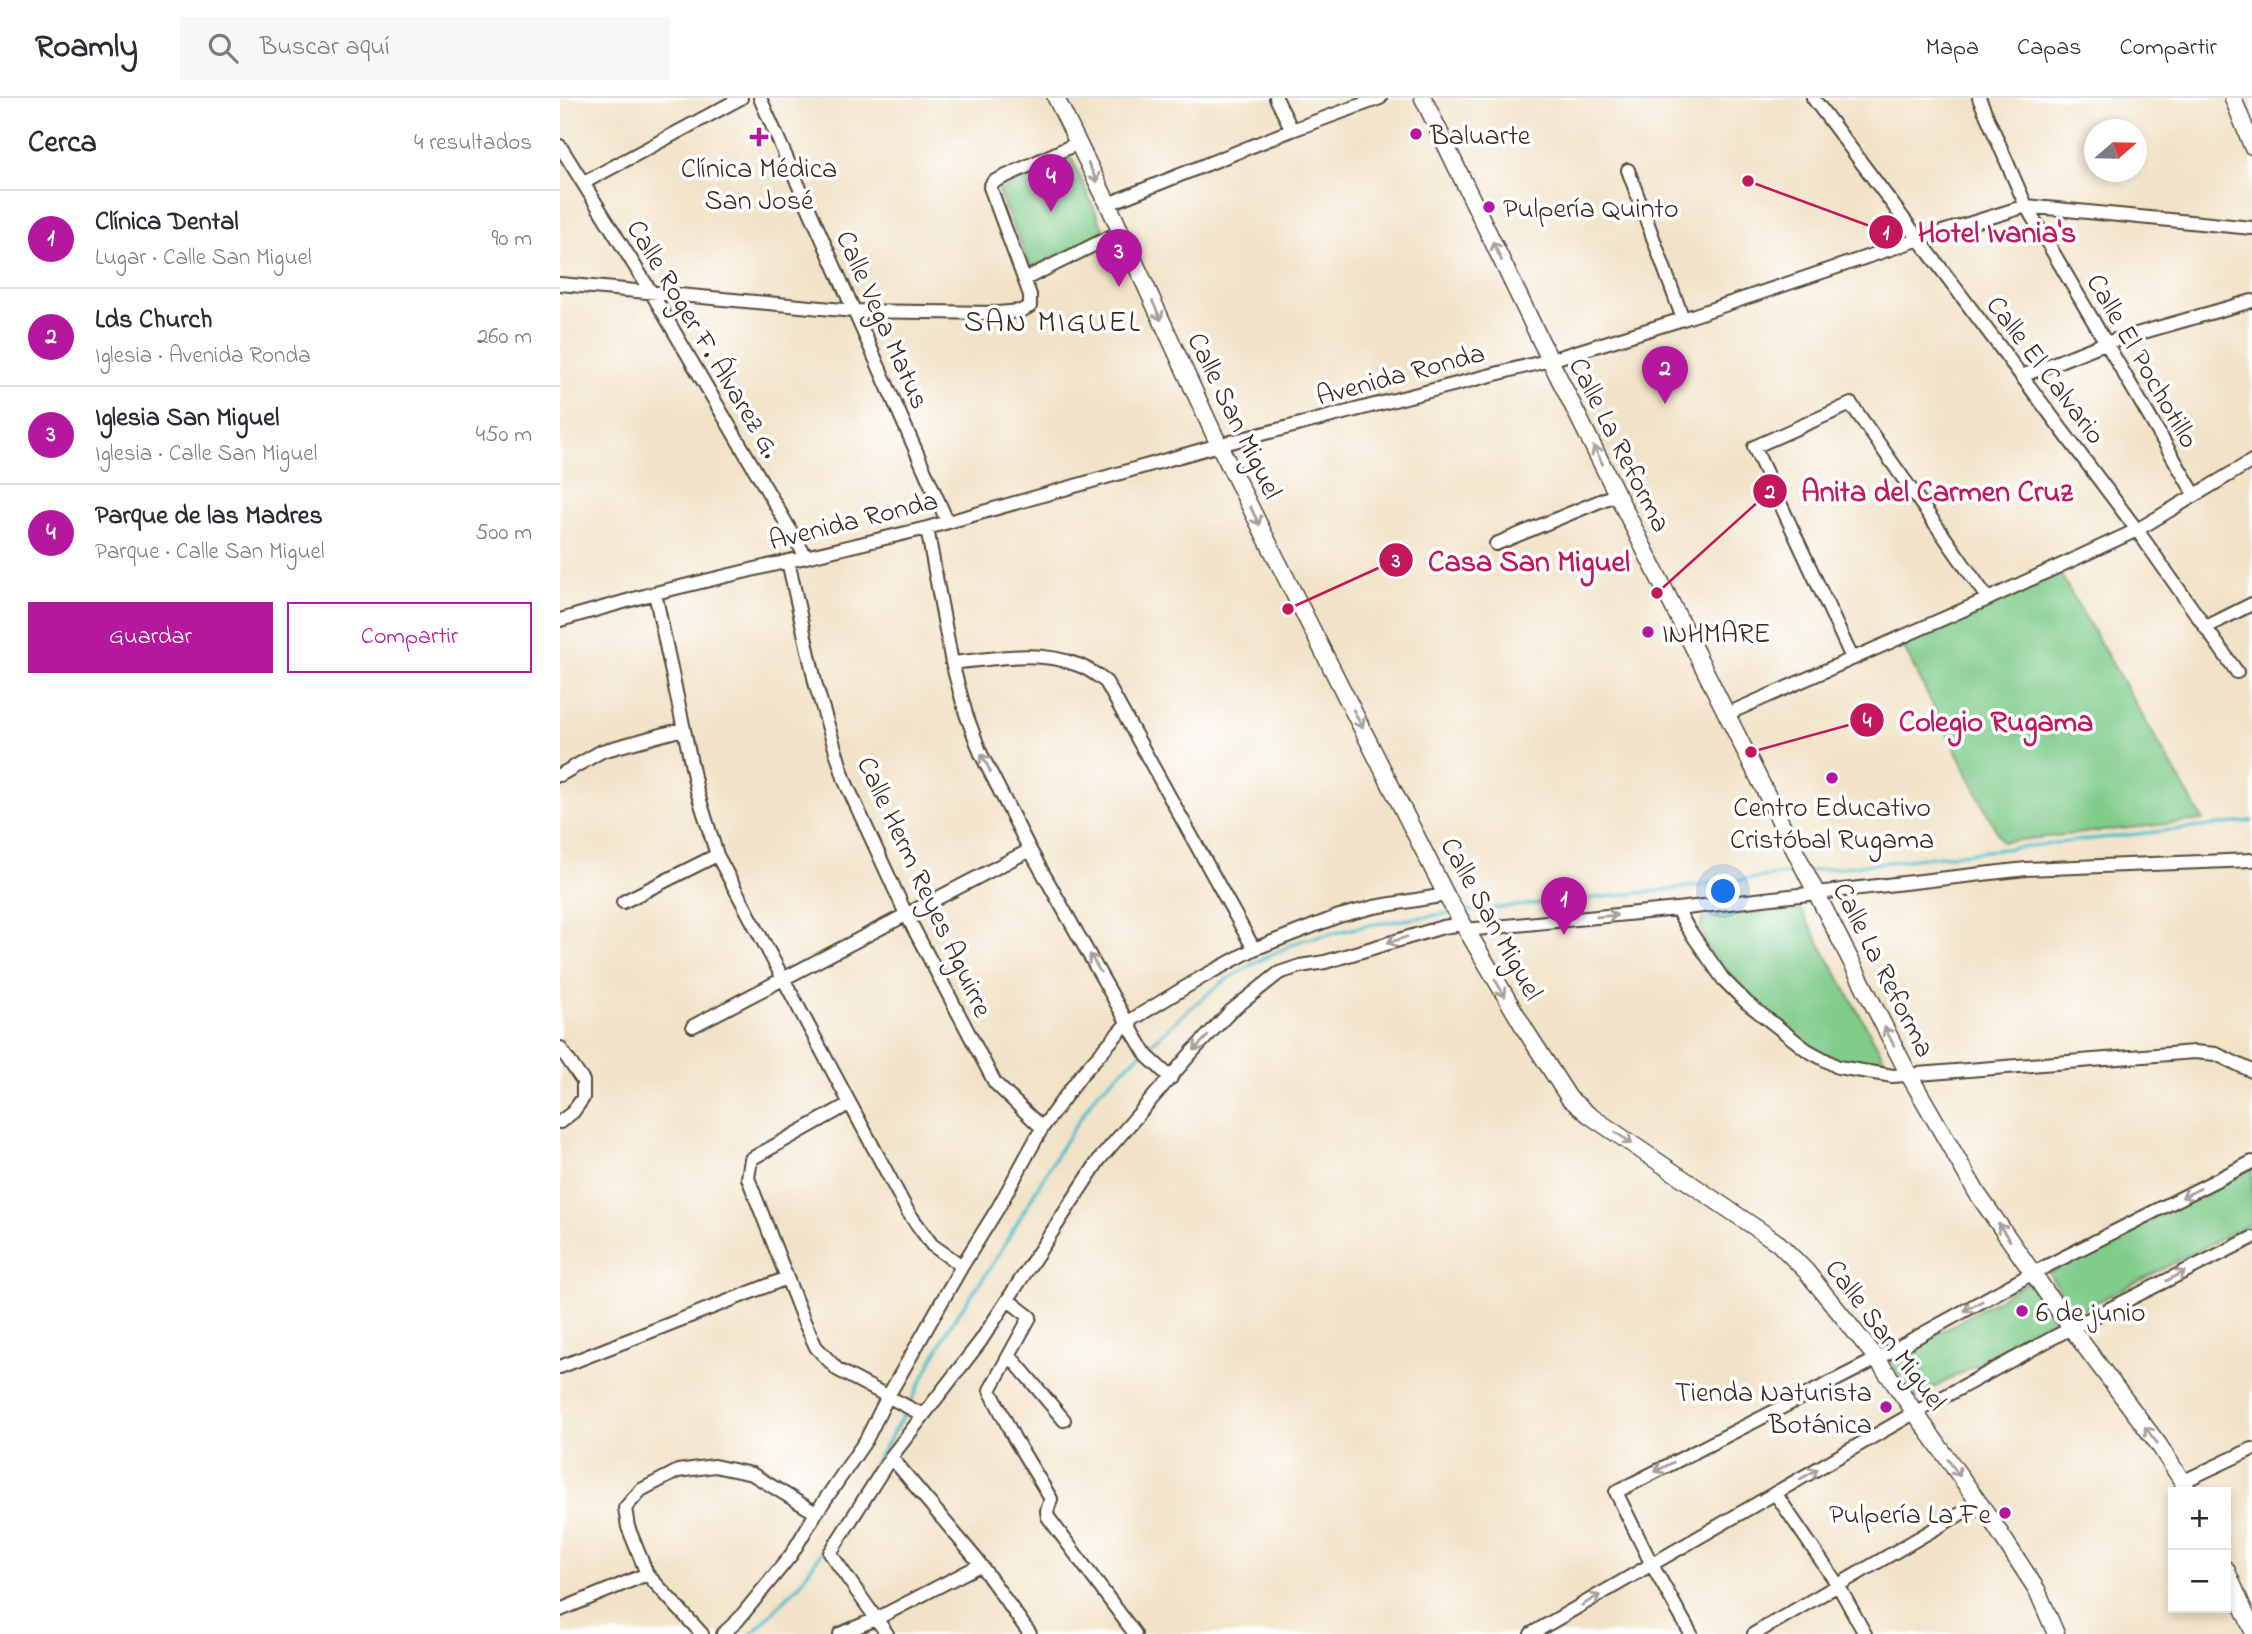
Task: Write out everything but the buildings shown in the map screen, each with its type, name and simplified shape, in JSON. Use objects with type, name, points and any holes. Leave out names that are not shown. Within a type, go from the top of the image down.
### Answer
[{"type":"street","points":[[583,183],[741,98]]},
{"type":"street","name":"Calle Vega Matus","points":[[760,98],[947,521]]},
{"type":"street","name":"Calle San Miguel","points":[[1056,98],[1219,445],[1448,897],[1525,1031],[1569,1098],[1589,1115],[1778,1243],[1806,1271],[1877,1359],[1979,1503],[2037,1590],[2056,1634]]},
{"type":"street","points":[[1276,98],[1292,130]]},
{"type":"street","points":[[1108,204],[1292,130],[1380,98]]},
{"type":"street","name":"Calle La Reforma","points":[[1423,98],[1795,852],[1909,1075],[1977,1192],[2186,1487]]},
{"type":"street","name":"Calle El Calvario","points":[[1813,98],[2137,530],[2238,672]]},
{"type":"street","name":"Calle El Pochotillo","points":[[1979,98],[2026,206],[2195,495]]},
{"type":"street","points":[[2233,98],[2252,146]]},
{"type":"street","points":[[560,284],[854,311],[1021,311],[1030,306],[1030,295],[990,187],[993,182],[1078,143]]},
{"type":"street","name":"Calle Roger F. Álvarez G.","points":[[560,146],[651,292],[806,557]]},
{"type":"street","points":[[1628,170],[1683,320]]},
{"type":"street","name":"Avenida Ronda","points":[[560,620],[654,593],[927,528],[1219,445],[1550,359],[1683,320],[1920,239],[2026,206],[2252,228]]},
{"type":"street","points":[[1025,279],[1120,232]]},
{"type":"street","points":[[2022,376],[2105,343],[2252,301]]},
{"type":"street","points":[[1852,659],[1754,447],[1851,404],[1988,599]]},
{"type":"street","points":[[1727,713],[1988,599],[2137,530],[2252,461]]},
{"type":"street","points":[[1496,544],[1617,494]]},
{"type":"street","points":[[927,528],[952,663],[965,714],[981,754],[1030,850],[1147,1056],[1169,1076]]},
{"type":"street","name":"Calle Herm Reyes Aguirre","points":[[788,561],[816,686],[845,781],[906,914],[995,1083],[1042,1128]]},
{"type":"street","points":[[654,593],[697,791],[717,855],[908,1212],[932,1245],[962,1266]]},
{"type":"street","points":[[2206,627],[2252,604]]},
{"type":"street","points":[[952,663],[1023,656],[1051,657],[1080,665],[1106,682],[1254,948]]},
{"type":"street","points":[[560,775],[603,751],[683,729]]},
{"type":"street","points":[[693,1026],[1030,850]]},
{"type":"street","points":[[623,902],[717,855]]},
{"type":"street","points":[[887,1634],[830,1553],[919,1413],[980,1342],[1099,1160],[1169,1076],[1231,1011],[1279,973],[1432,930],[1463,924],[1677,909],[1815,891],[2026,869],[2252,860]]},
{"type":"street","points":[[723,1634],[738,1620],[791,1555],[866,1440],[887,1398],[962,1266],[998,1209],[1042,1128],[1081,1075],[1130,1026],[1254,948],[1339,916],[1374,907],[1448,897]]},
{"type":"street","points":[[1677,909],[1723,979],[1747,1003],[1807,1050],[1838,1067],[1877,1075],[1909,1075],[2194,1052],[2216,1054],[2252,1070]]},
{"type":"street","points":[[560,1048],[583,1082],[583,1098],[573,1112],[560,1122]]},
{"type":"street","points":[[849,1104],[751,1159],[748,1178],[816,1347],[838,1370],[919,1413]]},
{"type":"street","points":[[1690,1634],[1616,1492],[1877,1359],[2033,1273],[2252,1162]]},
{"type":"street","points":[[1531,1634],[1914,1413],[2071,1328],[2252,1238]]},
{"type":"street","points":[[560,1367],[787,1278]]},
{"type":"street","points":[[1008,1300],[1030,1317],[990,1390],[1014,1438],[1051,1497],[1048,1517],[1135,1634]]},
{"type":"street","points":[[1009,1354],[1064,1420]]},
{"type":"street","points":[[2186,1487],[2252,1449]]},
{"type":"street","points":[[891,1457],[980,1565],[1030,1634]]},
{"type":"street","points":[[702,1634],[647,1574],[628,1527],[625,1508],[641,1490],[677,1471],[714,1466],[752,1474],[816,1513]]},
{"type":"street","points":[[1774,1493],[1838,1585],[1865,1634]]},
{"type":"street","points":[[1754,1634],[1979,1503]]},
{"type":"street","points":[[840,1634],[876,1619],[980,1565]]},
{"type":"street","points":[[560,1609],[647,1574]]},
{"type":"street","points":[[2231,1581],[2252,1629]]},
{"type":"green space","points":[[1071,157],[1105,233],[1031,268],[998,192]]},
{"type":"green space","points":[[2056,567],[2203,820],[2002,842],[1899,638]]},
{"type":"green space","points":[[1801,910],[1885,1060],[1844,1064],[1802,1041],[1751,1000],[1711,954],[1700,936],[1702,919]]},
{"type":"green space","points":[[2252,1168],[2252,1223],[2074,1314],[2049,1273]]},
{"type":"green space","points":[[2029,1281],[2055,1323],[1911,1400],[1890,1361]]},
{"type":"waterway","points":[[1809,871],[2252,821]]},
{"type":"waterway","points":[[1461,912],[1658,891],[1801,872]]},
{"type":"waterway","points":[[752,1634],[799,1585],[825,1547],[906,1411],[951,1324],[993,1264],[1059,1151],[1096,1094],[1224,981],[1264,958],[1300,941],[1369,925],[1450,913]]},
{"type":"place","name":"Baluarte","points":[[1416,134]]},
{"type":"place","name":"Clínica Médica San José","points":[[759,137]]},
{"type":"place","name":"Hotel Ivania's","points":[[1748,181]]},
{"type":"place","name":"Pulpería Quinto","points":[[1489,207]]},
{"type":"place","name":"Parque de las Madres","points":[[1051,212]]},
{"type":"place","name":"Iglesia San Miguel","points":[[1119,287]]},
{"type":"place","name":"Lds Church","points":[[1665,404]]},
{"type":"place","name":"Anita del Carmen Cruz","points":[[1657,593]]},
{"type":"place","name":"Casa San Miguel","points":[[1288,609]]},
{"type":"place","name":"INHMARE","points":[[1648,632]]},
{"type":"place","name":"Colegio Rugama","points":[[1751,752]]},
{"type":"place","name":"Centro Educativo Cristóbal Rugama","points":[[1832,778]]},
{"type":"place","name":"Clínica Dental","points":[[1564,935]]},
{"type":"place","name":"6 de junio","points":[[2022,1311]]},
{"type":"place","name":"Tienda Naturista Botánica","points":[[1886,1407]]},
{"type":"place","name":"Pulpería La Fe","points":[[2005,1513]]},
{"type":"district","name":"SAN MIGUEL","points":[[1053,321]]}]
